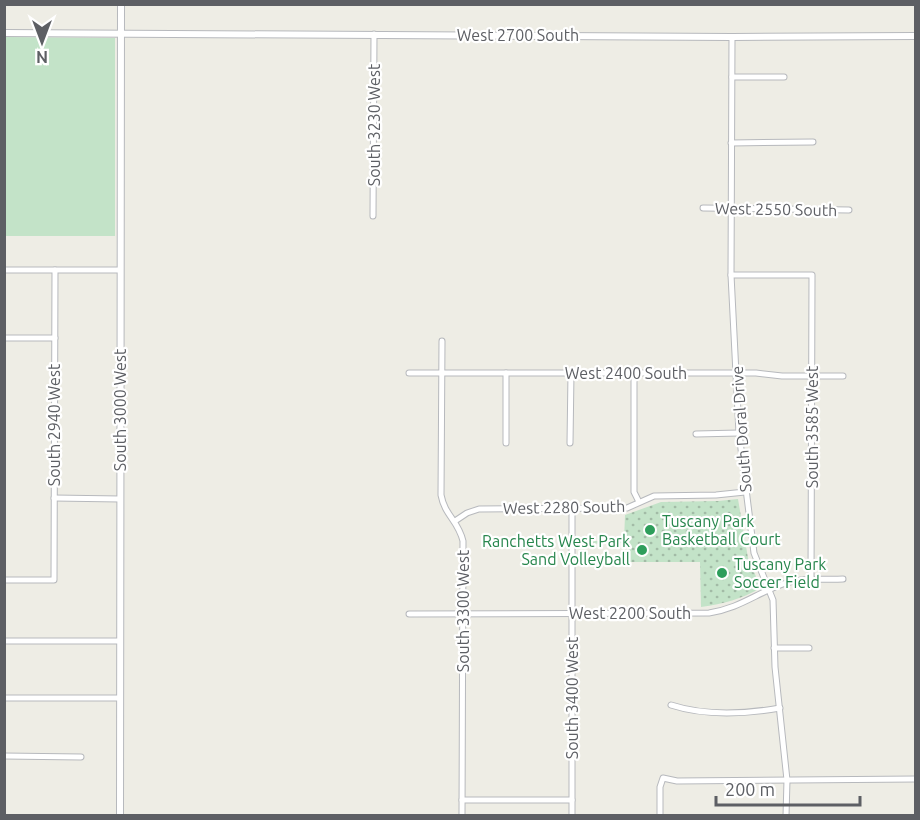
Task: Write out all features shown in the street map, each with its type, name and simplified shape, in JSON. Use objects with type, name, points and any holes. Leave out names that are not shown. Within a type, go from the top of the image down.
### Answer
[{"type":"street","name":"South 3000 West","points":[[120,816],[121,4]]},
{"type":"street","name":"West 2700 South","points":[[4,33],[915,36]]},
{"type":"street","name":"South 3230 West","points":[[373,216],[374,34]]},
{"type":"street","name":"South Doral Drive","points":[[732,37],[731,275],[739,433],[754,553],[773,600],[774,648],[787,780],[786,816]]},
{"type":"street","points":[[732,78],[784,77]]},
{"type":"street","points":[[731,143],[813,142]]},
{"type":"street","name":"West 2550 South","points":[[703,208],[849,210]]},
{"type":"street","points":[[4,270],[120,270]]},
{"type":"street","name":"South 2940 West","points":[[4,580],[54,580],[55,270]]},
{"type":"street","name":"South 3585 West","points":[[731,275],[812,274],[811,580]]},
{"type":"street","points":[[4,338],[55,338]]},
{"type":"street","name":"South 3300 West","points":[[442,341],[441,495],[443,505],[460,527],[463,541],[462,816]]},
{"type":"street","name":"West 2400 South","points":[[409,373],[736,373],[843,376]]},
{"type":"street","points":[[506,373],[506,443]]},
{"type":"street","points":[[570,443],[571,373]]},
{"type":"street","points":[[634,373],[634,492],[639,502]]},
{"type":"street","points":[[696,434],[739,433]]},
{"type":"street","name":"West 2280 South","points":[[455,521],[479,509],[627,508],[654,496],[746,492]]},
{"type":"street","points":[[54,498],[120,499]]},
{"type":"street","name":"South 3400 West","points":[[572,508],[572,816]]},
{"type":"street","name":"West 2200 South","points":[[409,614],[709,613],[727,610],[781,584],[796,580],[843,579]]},
{"type":"street","points":[[4,641],[120,641]]},
{"type":"street","points":[[774,648],[809,648]]},
{"type":"street","points":[[4,698],[120,698]]},
{"type":"street","points":[[671,705],[702,711],[726,712],[755,712],[780,708]]},
{"type":"street","points":[[4,756],[81,757]]},
{"type":"street","points":[[660,816],[660,787],[663,778],[677,781],[915,779]]},
{"type":"street","points":[[462,800],[572,800]]},
{"type":"green space","points":[[5,37],[115,38],[115,236],[5,236]]},
{"type":"green space","points":[[738,499],[748,558],[761,588],[725,603],[701,607],[700,562],[629,562],[628,543],[578,544],[578,541],[624,541],[625,515],[661,502]]},
{"type":"place","name":"Tuscany Park Basketball Court","points":[[650,530]]},
{"type":"place","name":"Ranchetts West Park Sand Volleyball","points":[[642,550]]},
{"type":"place","name":"Tuscany Park Soccer Field","points":[[722,573]]}]
